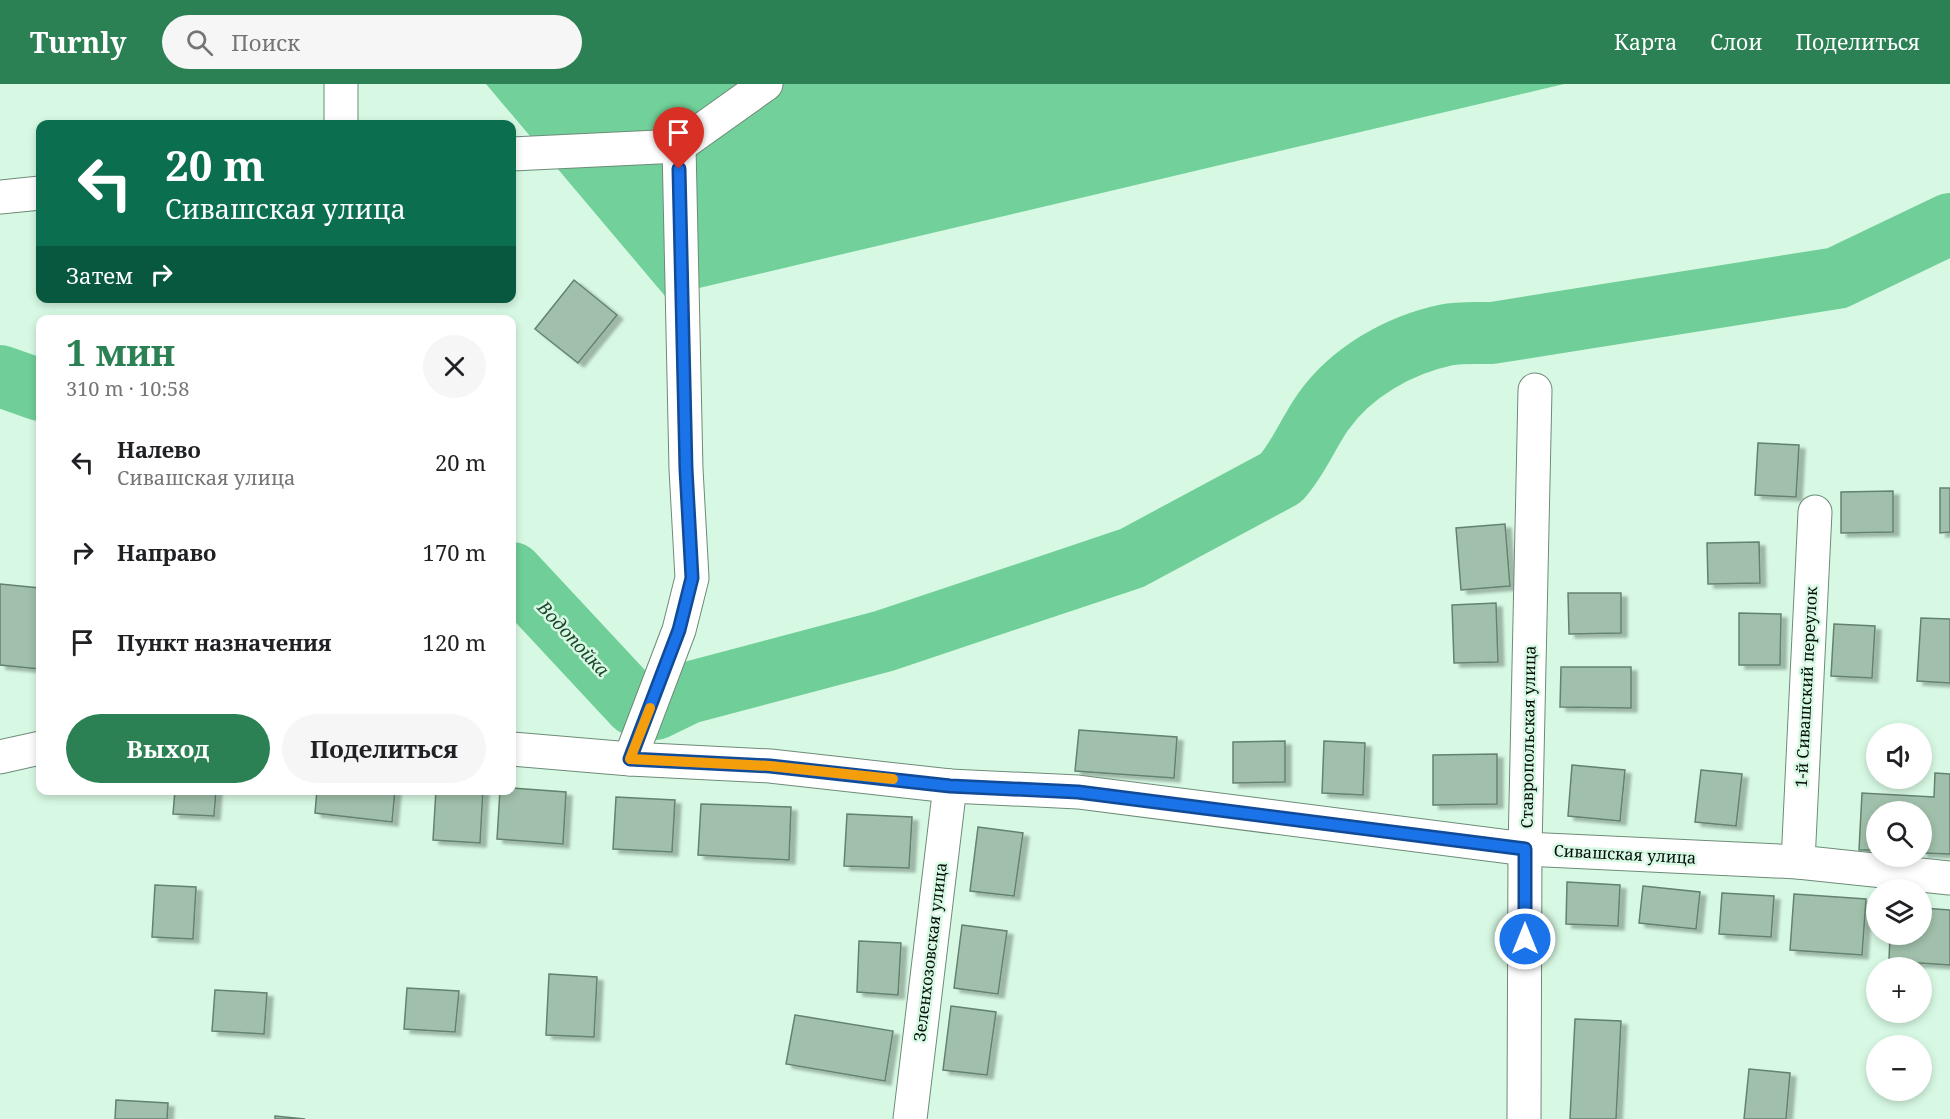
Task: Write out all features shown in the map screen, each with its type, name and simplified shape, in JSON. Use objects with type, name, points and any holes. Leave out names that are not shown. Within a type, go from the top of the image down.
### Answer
[{"type":"street","points":[[341,84],[341,120]]},
{"type":"street","points":[[516,154],[679,146],[766,84]]},
{"type":"street","points":[[630,759],[679,630],[692,578],[686,469],[679,146]]},
{"type":"street","points":[[0,198],[36,194]]},
{"type":"street","name":"Ставропольская улица","points":[[1524,1119],[1525,849],[1535,390]]},
{"type":"street","name":"1-й Сивашский переулок","points":[[1798,862],[1815,512]]},
{"type":"street","points":[[0,757],[36,749]]},
{"type":"street","name":"Сивашская улица","points":[[516,749],[630,759],[770,766],[950,786],[1078,792],[1525,849],[1798,862],[1950,878]]},
{"type":"street","name":"Зеленхозовская улица","points":[[910,1119],[950,786]]},
{"type":"green space","points":[[486,84],[1564,84],[665,296]]},
{"type":"building","points":[[574,280],[617,315],[578,363],[535,329]]},
{"type":"building","points":[[1758,443],[1799,445],[1796,497],[1755,495]]},
{"type":"building","points":[[1940,488],[1950,488],[1950,532],[1940,533]]},
{"type":"building","points":[[1893,491],[1893,532],[1841,533],[1841,492]]},
{"type":"building","points":[[1505,524],[1510,586],[1461,590],[1456,528]]},
{"type":"building","points":[[1759,542],[1760,583],[1708,584],[1707,543]]},
{"type":"building","points":[[0,584],[36,588],[36,669],[0,665]]},
{"type":"building","points":[[1568,593],[1621,593],[1621,633],[1569,634]]},
{"type":"building","points":[[1496,603],[1498,662],[1454,663],[1452,605]]},
{"type":"building","points":[[1739,613],[1781,614],[1780,665],[1739,665]]},
{"type":"building","points":[[1921,618],[1950,619],[1950,683],[1917,681]]},
{"type":"building","points":[[1834,624],[1875,626],[1872,678],[1831,676]]},
{"type":"building","points":[[1561,667],[1631,667],[1631,708],[1560,707]]},
{"type":"building","points":[[1079,730],[1177,737],[1174,778],[1075,771]]},
{"type":"building","points":[[1285,741],[1285,782],[1233,783],[1233,742]]},
{"type":"building","points":[[1324,741],[1365,743],[1363,795],[1322,793]]},
{"type":"building","points":[[1497,754],[1497,804],[1433,805],[1433,755]]},
{"type":"building","points":[[1572,765],[1625,770],[1620,821],[1568,816]]},
{"type":"building","points":[[1701,770],[1742,774],[1736,826],[1695,822]]},
{"type":"building","points":[[1935,773],[1950,774],[1950,854],[1932,853],[1932,801],[1866,801],[1866,850],[1859,850],[1862,793],[1934,797]]},
{"type":"building","points":[[516,788],[566,792],[563,844],[497,839],[500,795],[516,795]]},
{"type":"building","points":[[175,795],[216,795],[214,816],[173,814]]},
{"type":"building","points":[[317,795],[395,795],[392,822],[315,813]]},
{"type":"building","points":[[436,795],[483,795],[480,843],[433,840]]},
{"type":"building","points":[[616,797],[675,800],[672,852],[613,849]]},
{"type":"building","points":[[701,804],[791,807],[789,860],[698,855]]},
{"type":"building","points":[[847,814],[912,817],[909,868],[844,866]]},
{"type":"building","points":[[978,827],[1023,833],[1014,896],[970,891]]},
{"type":"building","points":[[1567,882],[1620,885],[1618,926],[1566,924]]},
{"type":"building","points":[[155,885],[196,887],[193,939],[152,937]]},
{"type":"building","points":[[1643,886],[1700,892],[1696,929],[1639,923]]},
{"type":"building","points":[[1722,893],[1774,896],[1771,937],[1719,934]]},
{"type":"building","points":[[1794,894],[1866,899],[1862,955],[1790,950]]},
{"type":"building","points":[[1932,909],[1950,910],[1950,965],[1932,964],[1932,957],[1889,957],[1890,945],[1932,945]]},
{"type":"building","points":[[962,925],[1007,931],[998,994],[954,988]]},
{"type":"building","points":[[859,941],[901,943],[898,995],[857,992]]},
{"type":"building","points":[[549,974],[597,977],[594,1037],[546,1035]]},
{"type":"building","points":[[407,988],[459,991],[455,1032],[404,1029]]},
{"type":"building","points":[[215,990],[267,993],[264,1034],[212,1031]]},
{"type":"building","points":[[951,1006],[996,1012],[987,1075],[943,1070]]},
{"type":"building","points":[[795,1015],[893,1031],[885,1081],[786,1064]]},
{"type":"building","points":[[1575,1019],[1621,1021],[1616,1119],[1570,1119]]},
{"type":"building","points":[[1749,1069],[1790,1073],[1786,1119],[1744,1119]]},
{"type":"building","points":[[116,1100],[168,1103],[167,1119],[115,1119]]},
{"type":"building","points":[[275,1116],[305,1119],[275,1119]]},
{"type":"waterway","points":[[655,709],[688,693],[884,641],[1132,558],[1281,478],[1323,412],[1347,384],[1377,362],[1411,346],[1451,334],[1492,333],[1837,278],[1950,224]]},
{"type":"waterway","name":"Водопойка","points":[[0,376],[36,389]]},
{"type":"waterway","name":"Водопойка","points":[[516,577],[635,705]]},
{"type":"slow traffic","points":[[650,708],[630,759],[770,766],[893,779]]},
{"type":"route","points":[[679,169],[686,469],[692,578],[679,630],[630,759],[770,766],[950,786],[1078,792],[1525,849],[1525,939]]}]
